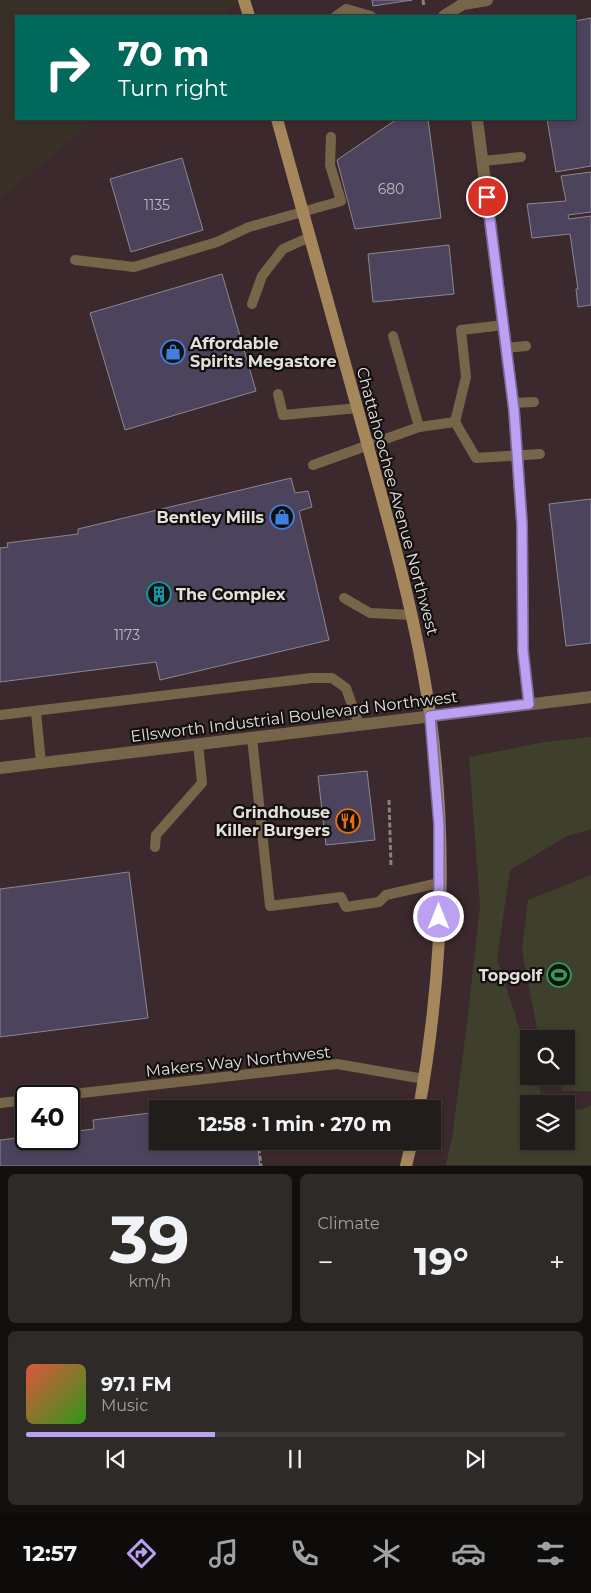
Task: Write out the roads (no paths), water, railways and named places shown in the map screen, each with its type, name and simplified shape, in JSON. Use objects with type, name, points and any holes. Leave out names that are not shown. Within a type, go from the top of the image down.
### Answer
[{"type":"street","points":[[244,0],[248,15]]},
{"type":"street","points":[[446,15],[463,7],[487,0]]},
{"type":"street","name":"Chattahoochee Avenue Northwest","points":[[277,120],[401,563],[430,716],[439,825],[439,934],[432,1021],[420,1100]]},
{"type":"street","points":[[477,120],[514,404],[522,524],[523,651],[529,704]]},
{"type":"street","name":"Ellsworth Industrial Boulevard Northwest","points":[[0,768],[591,697]]},
{"type":"street","points":[[406,1166],[410,1150]]},
{"type":"lane","points":[[337,15],[346,8],[368,15]]},
{"type":"lane","points":[[75,260],[134,267],[217,242],[249,227],[341,201],[330,165],[331,137]]},
{"type":"lane","points":[[483,161],[521,156]]},
{"type":"lane","points":[[252,304],[262,276],[284,248],[310,237]]},
{"type":"lane","points":[[504,325],[461,330],[466,377],[455,422],[476,458],[540,454]]},
{"type":"lane","points":[[393,336],[419,427]]},
{"type":"lane","points":[[506,348],[526,346]]},
{"type":"lane","points":[[278,394],[284,415],[358,408]]},
{"type":"lane","points":[[514,404],[534,402]]},
{"type":"lane","points":[[313,465],[419,427],[455,422]]},
{"type":"lane","points":[[344,598],[370,613],[412,615]]},
{"type":"lane","points":[[0,715],[311,678],[332,678],[346,688],[359,725]]},
{"type":"lane","points":[[36,712],[41,763]]},
{"type":"lane","points":[[252,738],[270,906],[341,897],[346,907],[380,902],[386,895],[439,883]]},
{"type":"lane","points":[[155,847],[156,835],[202,783],[198,744]]},
{"type":"lane","name":"Makers Way Northwest","points":[[80,1093],[337,1064],[424,1079]]},
{"type":"lane","points":[[0,1103],[15,1101]]},
{"type":"place","name":"Affordable Spirits Megastore","points":[[173,352]]},
{"type":"place","name":"Bentley Mills","points":[[282,517]]},
{"type":"place","name":"The Complex","points":[[159,594]]},
{"type":"place","name":"Grindhouse Killer Burgers","points":[[348,821]]},
{"type":"place","name":"Topgolf","points":[[559,975]]}]
